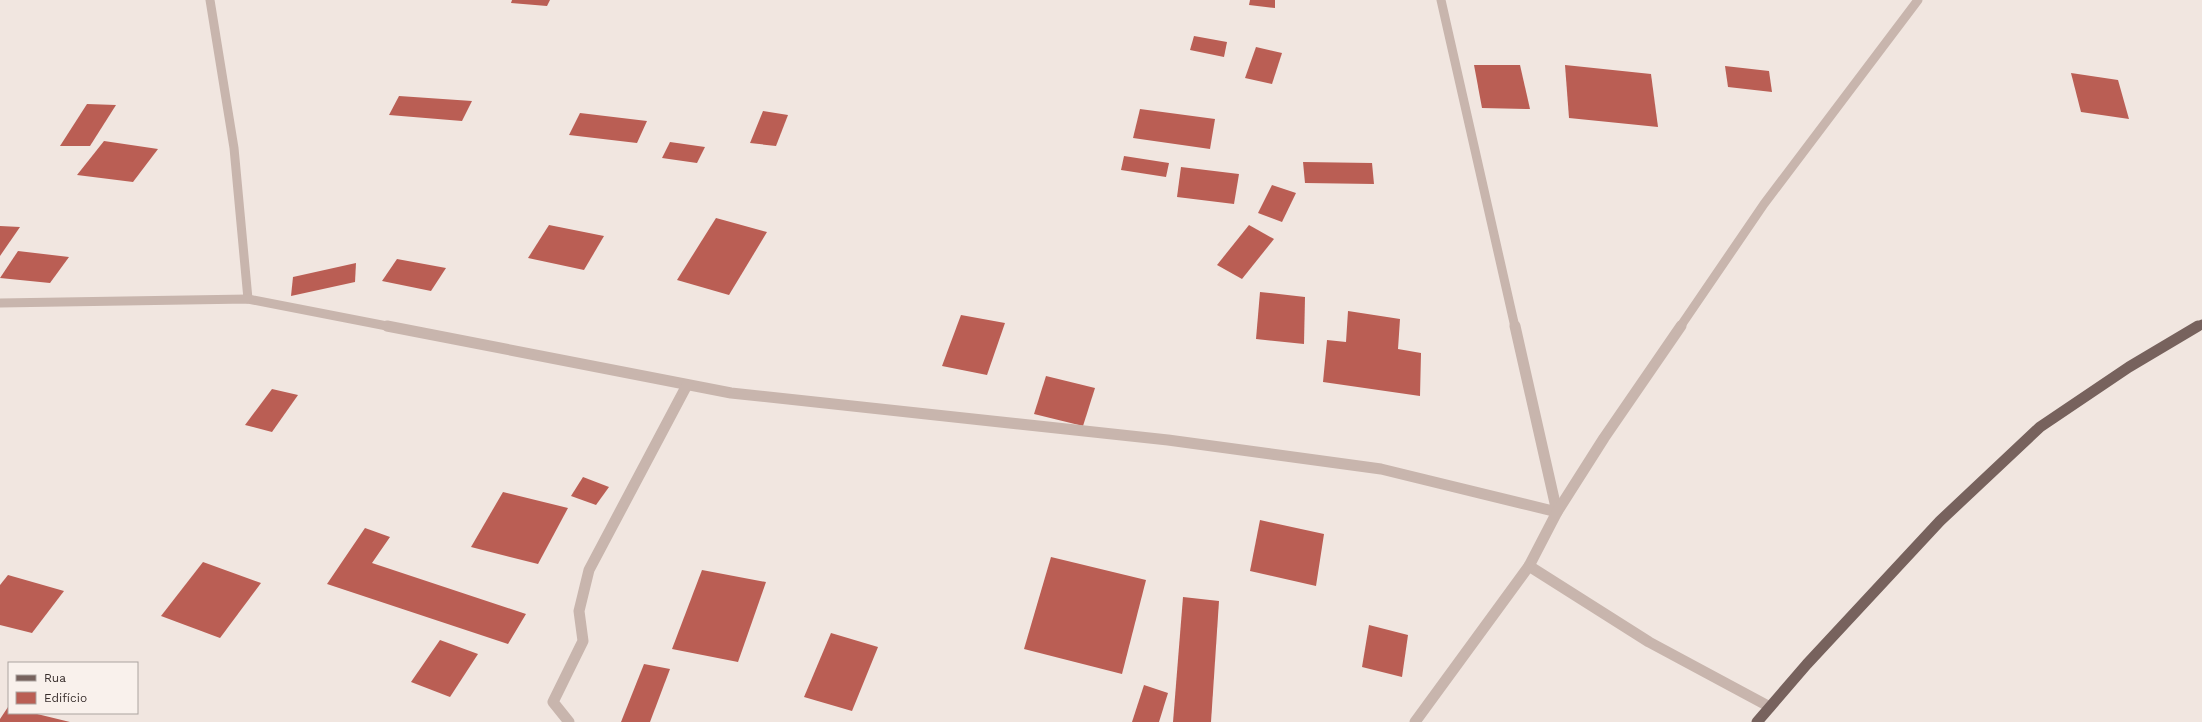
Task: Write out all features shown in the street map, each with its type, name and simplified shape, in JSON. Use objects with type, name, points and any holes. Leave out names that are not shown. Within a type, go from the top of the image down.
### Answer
[{"type":"main road","points":[[1757,722],[1940,521],[2040,427],[2129,367],[2202,324]]},
{"type":"street","points":[[210,0],[222,59],[243,221],[248,299]]},
{"type":"street","points":[[1441,0],[1557,512]]},
{"type":"street","points":[[1415,722],[1529,566],[1557,512],[1604,438],[1764,204],[1906,18],[1918,0]]},
{"type":"street","points":[[0,303],[248,299],[731,393],[1168,440],[1381,469],[1557,512]]},
{"type":"street","points":[[569,722],[553,702],[583,641],[579,611],[589,570],[687,385]]},
{"type":"street","points":[[1529,566],[1649,642],[1770,707]]},
{"type":"building","points":[[512,0],[550,0],[547,6],[511,3]]},
{"type":"building","points":[[1250,0],[1275,0],[1275,8],[1249,5]]},
{"type":"building","points":[[1194,36],[1227,42],[1224,57],[1190,50]]},
{"type":"building","points":[[1256,47],[1282,53],[1272,84],[1245,78]]},
{"type":"building","points":[[1474,65],[1520,65],[1530,109],[1482,108]]},
{"type":"building","points":[[1565,65],[1651,74],[1658,127],[1569,118]]},
{"type":"building","points":[[1725,66],[1769,71],[1772,92],[1728,87]]},
{"type":"building","points":[[2071,73],[2118,80],[2129,119],[2081,112]]},
{"type":"building","points":[[399,96],[472,101],[462,121],[389,115]]},
{"type":"building","points":[[87,104],[116,105],[90,146],[60,146]]},
{"type":"building","points":[[1140,109],[1215,119],[1210,149],[1133,138]]},
{"type":"building","points":[[763,111],[788,115],[776,146],[750,143]]},
{"type":"building","points":[[580,113],[647,121],[637,143],[569,135]]},
{"type":"building","points":[[104,141],[158,149],[133,182],[77,175]]},
{"type":"building","points":[[670,142],[705,147],[697,163],[662,158]]},
{"type":"building","points":[[1124,156],[1169,163],[1166,177],[1121,170]]},
{"type":"building","points":[[1303,162],[1372,163],[1374,184],[1305,183]]},
{"type":"building","points":[[1181,167],[1239,174],[1234,204],[1177,197]]},
{"type":"building","points":[[1272,185],[1296,193],[1282,222],[1258,213]]},
{"type":"building","points":[[716,218],[767,232],[729,295],[677,280]]},
{"type":"building","points":[[549,225],[604,236],[584,270],[528,258]]},
{"type":"building","points":[[1249,225],[1274,239],[1242,279],[1217,265]]},
{"type":"building","points":[[0,226],[20,227],[0,256]]},
{"type":"building","points":[[18,251],[69,257],[50,283],[0,278]]},
{"type":"building","points":[[397,259],[446,268],[431,291],[382,281]]},
{"type":"building","points":[[356,263],[355,282],[291,296],[293,277]]},
{"type":"building","points":[[1260,292],[1305,297],[1304,344],[1256,339]]},
{"type":"building","points":[[1348,311],[1400,319],[1398,349],[1421,353],[1420,396],[1323,382],[1327,340],[1346,342]]},
{"type":"building","points":[[961,315],[1005,323],[987,375],[942,366]]},
{"type":"building","points":[[1046,376],[1095,388],[1083,426],[1034,414]]},
{"type":"building","points":[[272,389],[298,395],[272,432],[245,425]]},
{"type":"building","points":[[583,477],[609,487],[596,505],[571,496]]},
{"type":"building","points":[[503,492],[568,508],[538,564],[471,547]]},
{"type":"building","points":[[1260,520],[1324,534],[1316,586],[1250,571]]},
{"type":"building","points":[[365,528],[390,537],[372,563],[526,614],[508,644],[327,584]]},
{"type":"building","points":[[1051,557],[1146,580],[1122,674],[1024,649]]},
{"type":"building","points":[[203,562],[261,583],[220,638],[161,616]]},
{"type":"building","points":[[702,570],[766,582],[738,662],[672,649]]},
{"type":"building","points":[[8,575],[64,591],[32,633],[0,625],[0,585]]},
{"type":"building","points":[[1183,597],[1219,601],[1211,722],[1173,722]]},
{"type":"building","points":[[1369,625],[1408,635],[1402,677],[1362,667]]},
{"type":"building","points":[[831,633],[878,647],[852,711],[804,697]]},
{"type":"building","points":[[440,640],[478,654],[450,697],[411,682]]},
{"type":"building","points":[[644,664],[670,669],[650,722],[621,722]]},
{"type":"building","points":[[1144,685],[1168,693],[1159,722],[1132,722]]},
{"type":"building","points":[[8,707],[8,714],[37,714],[70,722],[0,722],[0,719]]}]
